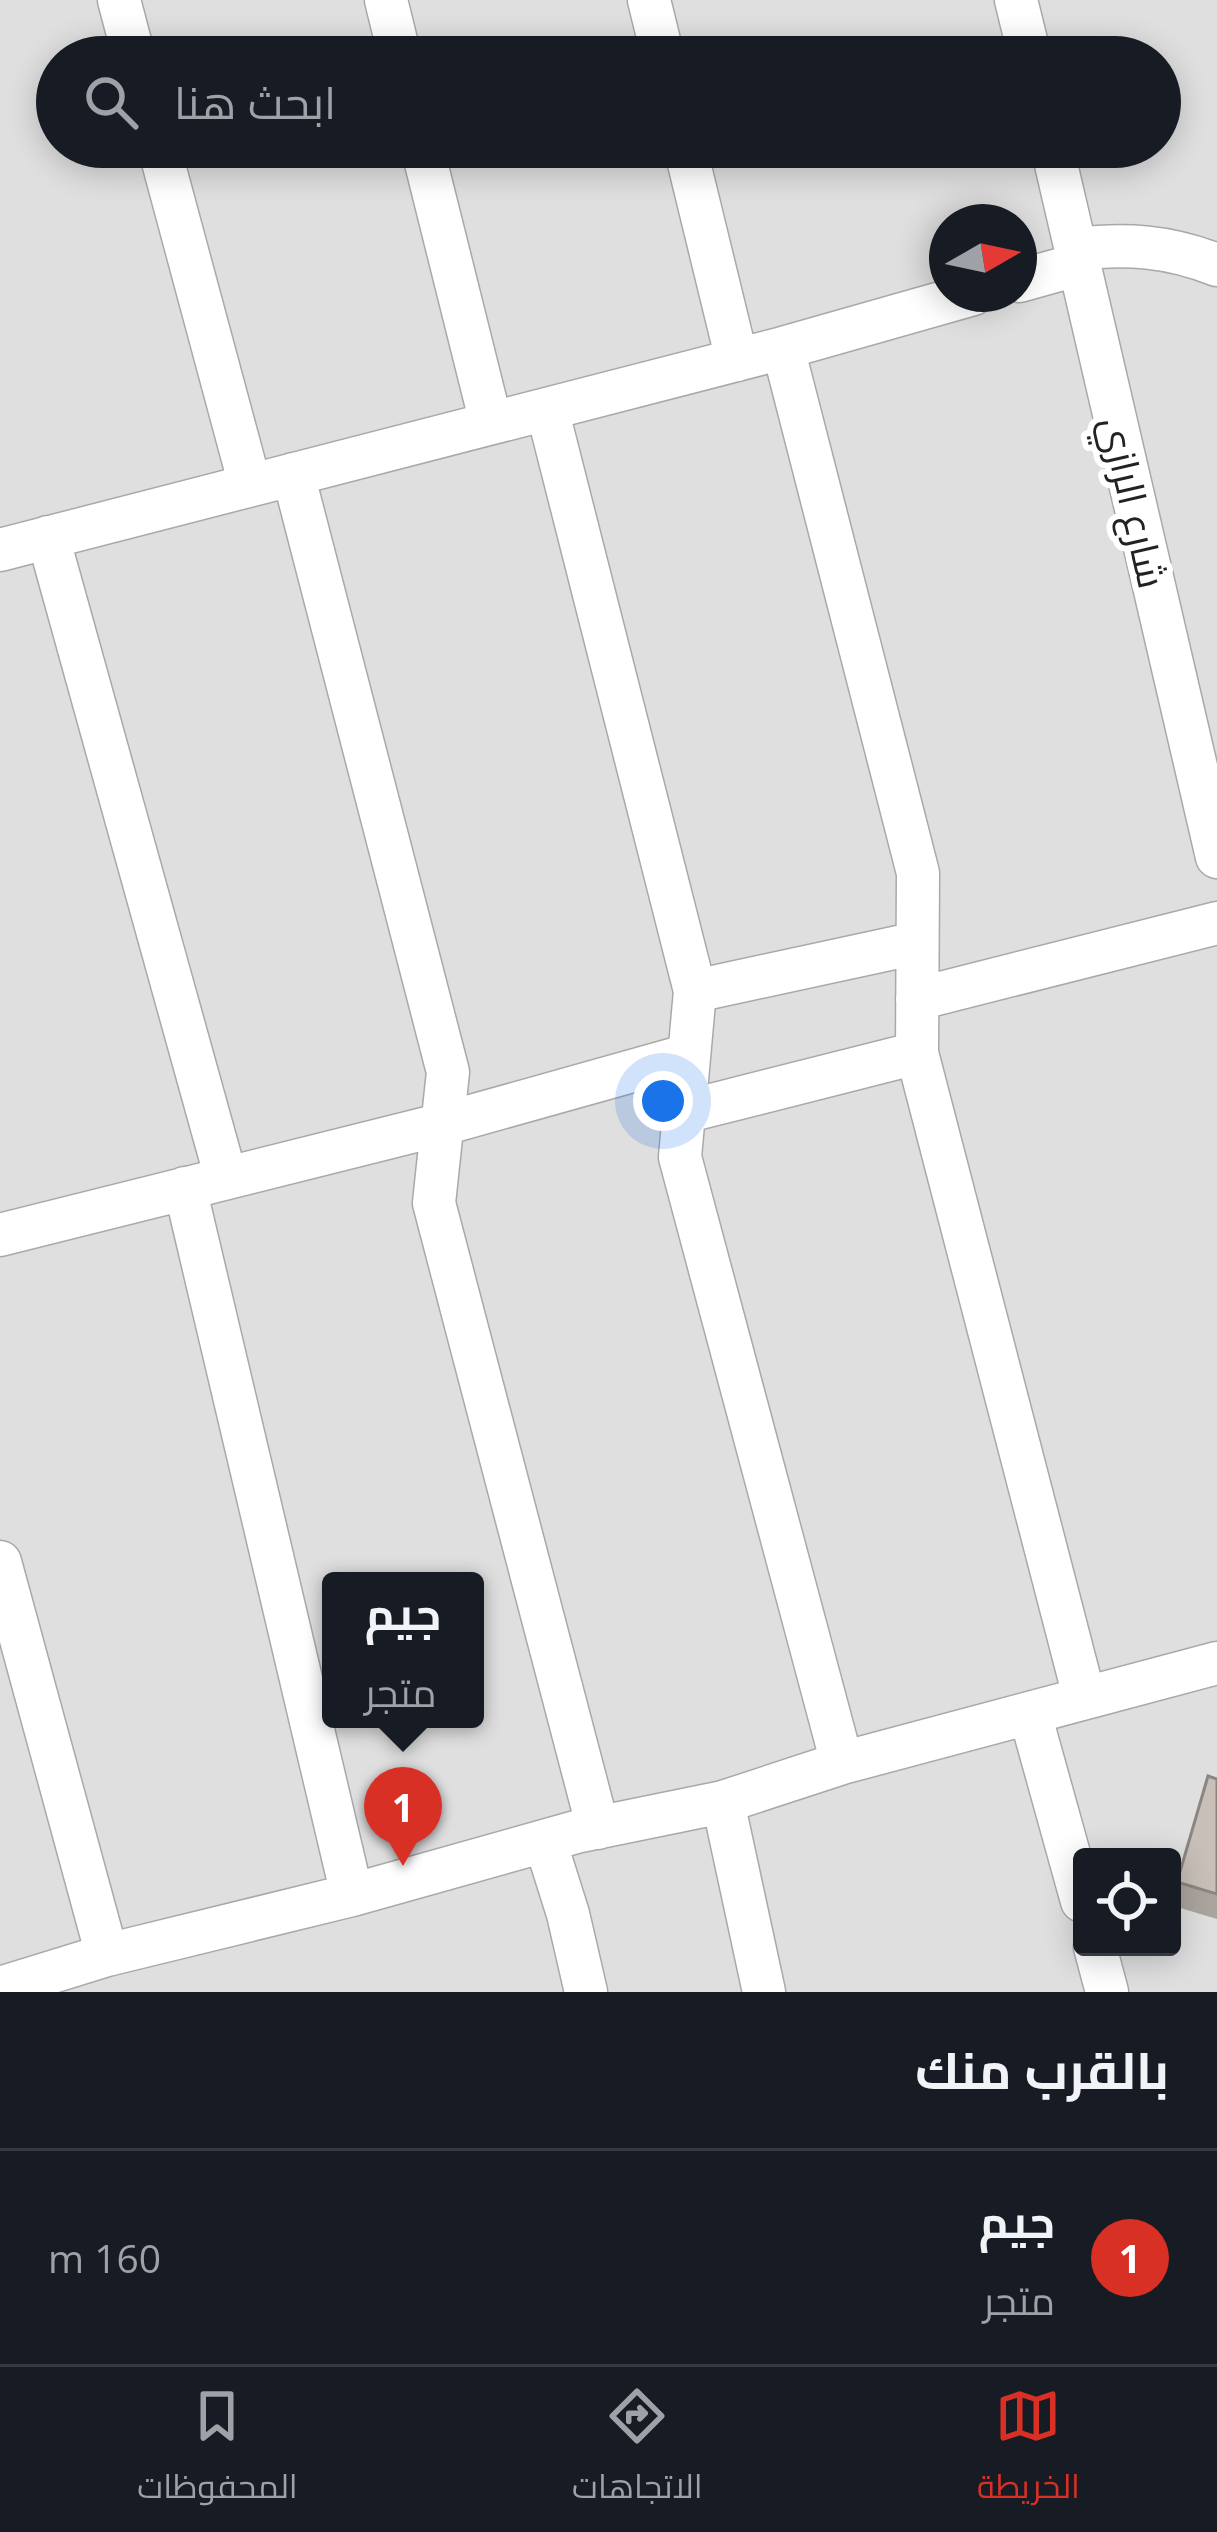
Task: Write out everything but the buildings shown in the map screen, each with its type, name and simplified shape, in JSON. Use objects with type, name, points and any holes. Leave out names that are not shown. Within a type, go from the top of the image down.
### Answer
[{"type":"street","points":[[119,0],[128,36]]},
{"type":"street","points":[[386,0],[395,36]]},
{"type":"street","points":[[649,0],[658,36]]},
{"type":"street","points":[[1016,0],[1025,36]]},
{"type":"street","points":[[165,168],[250,485]]},
{"type":"street","points":[[427,168],[491,423]]},
{"type":"street","points":[[690,168],[737,360]]},
{"type":"street","name":"شارع الرازي","points":[[1057,168],[1217,857]]},
{"type":"street","points":[[1037,273],[1078,256],[1126,244],[1185,252],[1217,265]]},
{"type":"street","points":[[1,543],[48,537],[929,307]]},
{"type":"street","points":[[783,348],[918,873],[917,1053],[1084,1696]]},
{"type":"street","points":[[547,409],[695,991],[680,1157],[842,1763]]},
{"type":"street","points":[[293,474],[448,1072],[434,1203],[598,1828]]},
{"type":"street","points":[[48,537],[226,1178]]},
{"type":"street","points":[[917,999],[1217,923]]},
{"type":"street","points":[[695,991],[917,943]]},
{"type":"street","points":[[684,1112],[917,1053]]},
{"type":"street","points":[[0,1234],[442,1124],[689,1055]]},
{"type":"street","points":[[184,1188],[352,1895]]},
{"type":"street","points":[[0,1562],[106,1955]]},
{"type":"street","points":[[0,1988],[106,1955],[352,1895],[545,1841],[723,1802],[842,1763],[1217,1664]]},
{"type":"street","points":[[1030,1714],[1073,1869]]},
{"type":"street","points":[[723,1802],[764,1992]]},
{"type":"street","points":[[545,1841],[586,1992]]},
{"type":"street","points":[[1097,1956],[1107,1992]]},
{"type":"shaded area","points":[[0,0],[1217,0],[1217,1992],[0,1992]]},
{"type":"place","name":"جيم","points":[[403,1866]]}]
